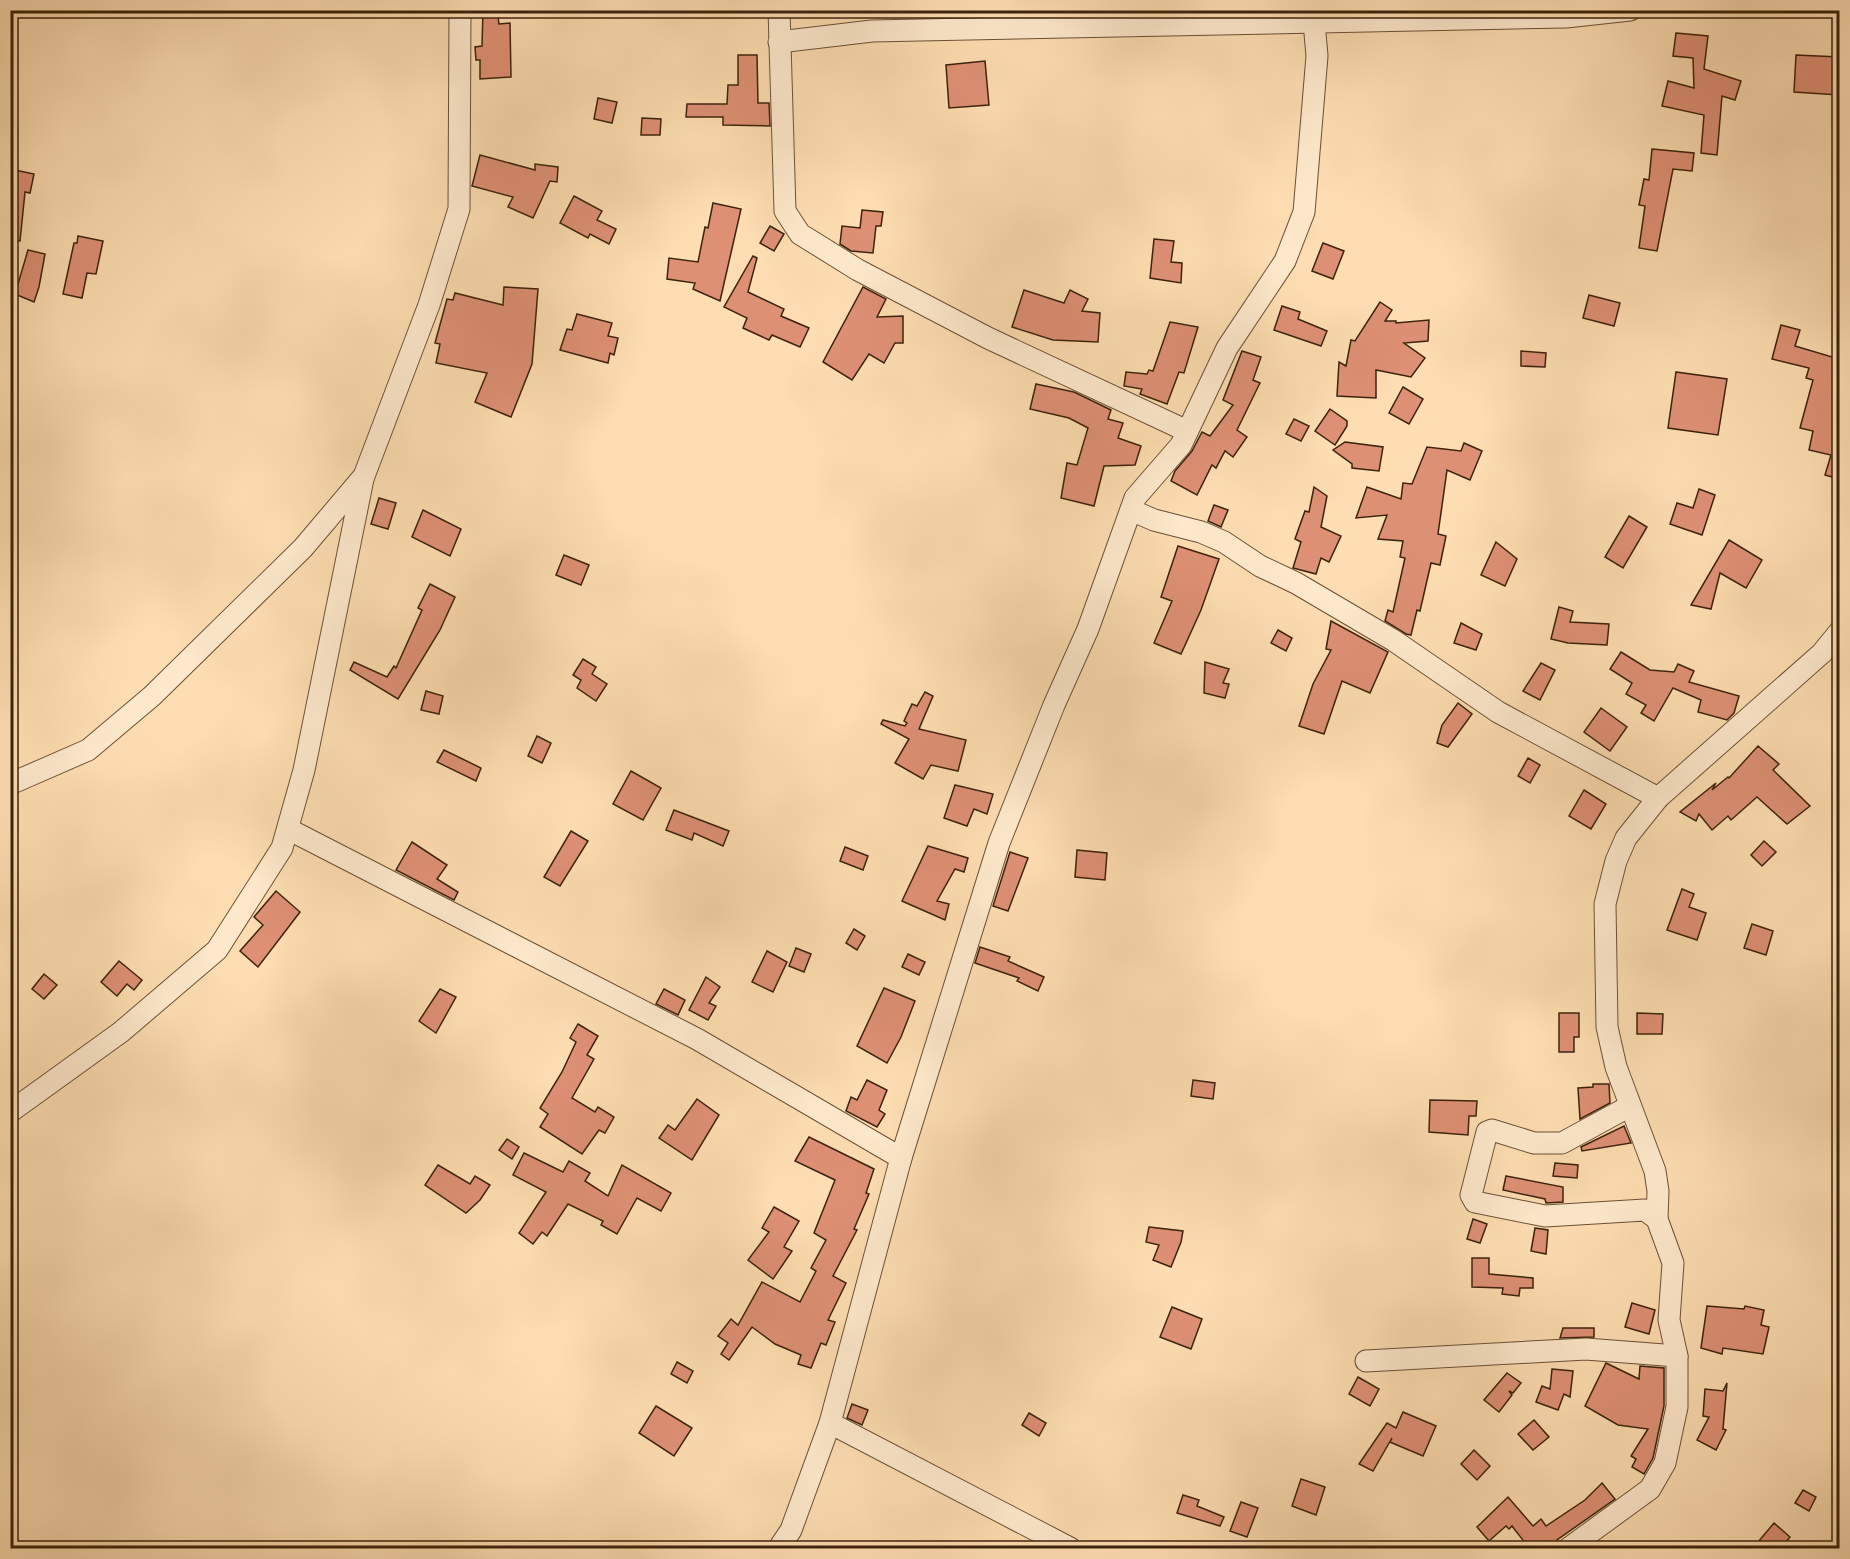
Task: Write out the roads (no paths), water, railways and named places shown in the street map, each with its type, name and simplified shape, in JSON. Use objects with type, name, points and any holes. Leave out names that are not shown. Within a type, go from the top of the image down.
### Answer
[{"type":"street","points":[[10,1112],[122,1032],[217,950],[282,848],[304,770],[364,476],[429,305],[459,209],[460,10]]},
{"type":"street","points":[[778,10],[785,211],[800,234],[858,270],[988,338],[1186,430]]},
{"type":"street","points":[[778,42],[872,31],[1314,16],[1566,17],[1630,10]]},
{"type":"street","points":[[778,1548],[791,1530],[830,1423],[901,1158],[999,843],[1054,705],[1088,629],[1135,498],[1181,445],[1186,430],[1227,348],[1285,261],[1304,212],[1317,56],[1314,16]]},
{"type":"street","points":[[10,784],[88,750],[152,696],[303,548],[364,476]]},
{"type":"street","points":[[1131,510],[1154,520],[1201,532],[1224,542],[1260,566],[1296,583],[1394,640],[1498,712],[1658,798]]},
{"type":"street","points":[[1569,1548],[1650,1489],[1665,1463],[1677,1407],[1677,1356],[1669,1320],[1674,1263],[1657,1219],[1658,1191],[1655,1171],[1616,1067],[1607,1027],[1605,904],[1616,861],[1626,838],[1658,798],[1822,653],[1839,631]]},
{"type":"street","points":[[288,829],[697,1040],[901,1158]]},
{"type":"street","points":[[1630,1106],[1562,1143],[1534,1143],[1492,1130],[1487,1132],[1471,1195],[1475,1202],[1545,1216],[1645,1210],[1657,1219]]},
{"type":"street","points":[[1366,1361],[1586,1349],[1677,1356]]},
{"type":"street","points":[[830,1423],[1070,1548]]}]
